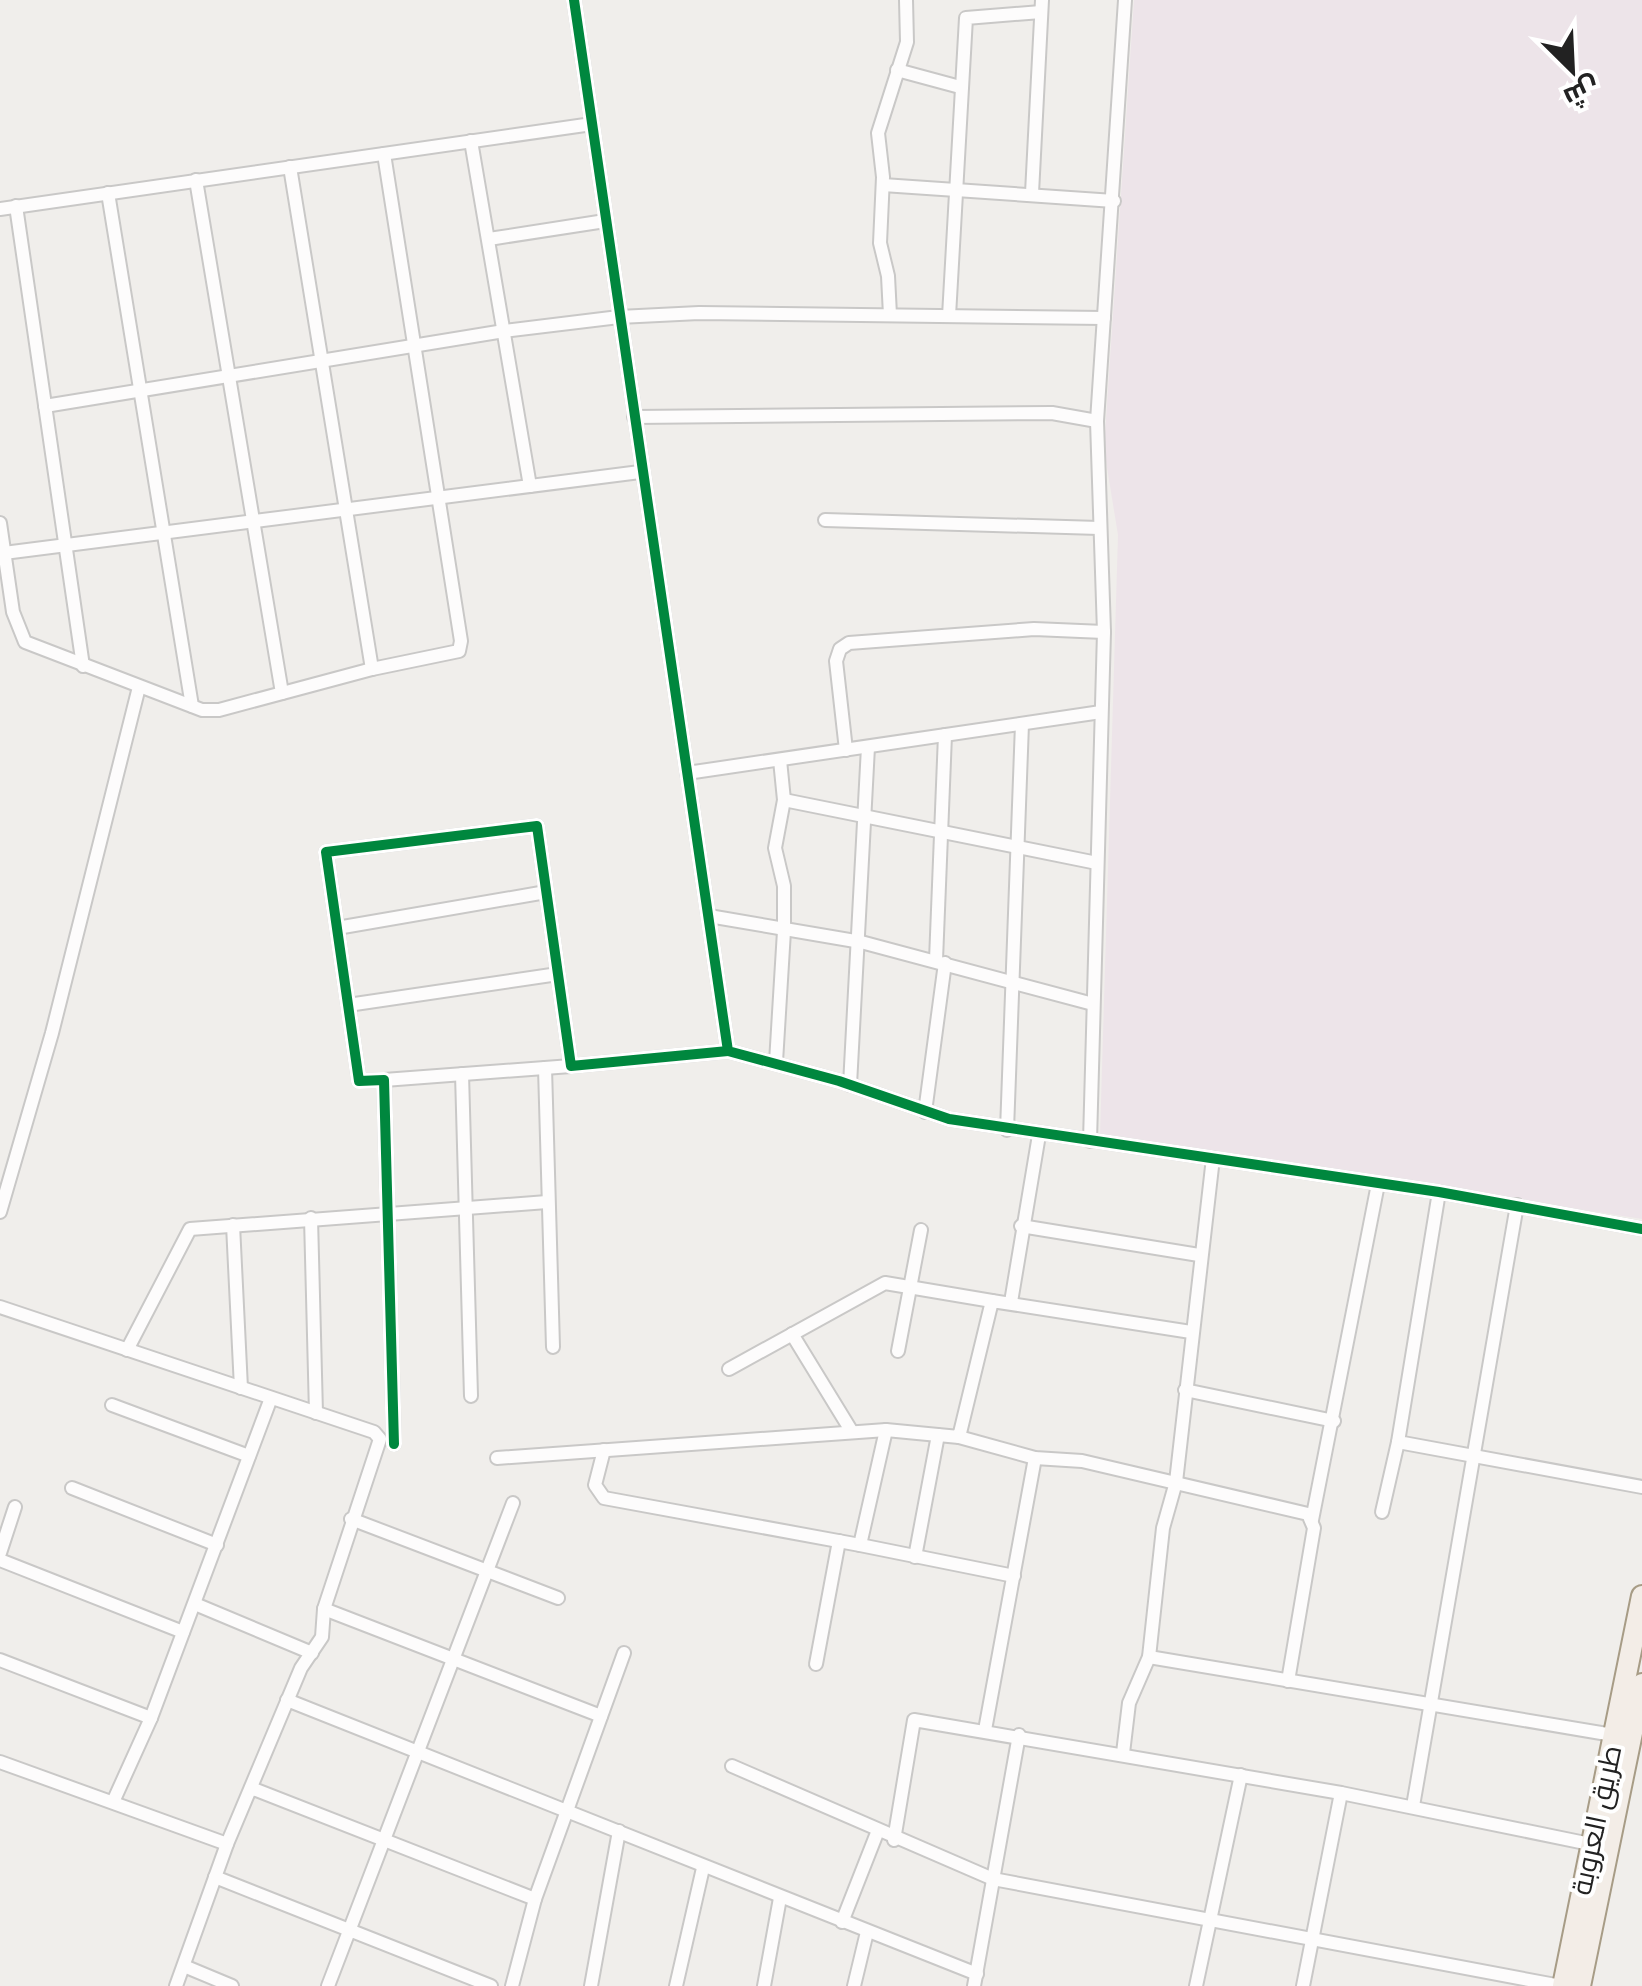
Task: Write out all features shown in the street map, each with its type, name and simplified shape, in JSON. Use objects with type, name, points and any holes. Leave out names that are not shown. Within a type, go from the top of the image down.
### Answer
[{"type":"main road","name":"طريق العروبة","points":[[1562,1986],[1642,1596]]},
{"type":"main road","points":[[1580,1986],[1642,1684]]},
{"type":"street","points":[[574,0],[640,472],[728,1052]]},
{"type":"street","points":[[890,314],[888,276],[880,243],[883,184],[879,125],[907,42],[906,0]]},
{"type":"street","points":[[1090,1140],[1104,632],[1098,421],[1124,0]]},
{"type":"street","points":[[949,316],[960,87],[968,16],[1042,6],[1032,192]]},
{"type":"street","points":[[897,70],[960,87]]},
{"type":"street","points":[[0,208],[592,124]]},
{"type":"street","points":[[472,141],[530,486]]},
{"type":"street","points":[[0,523],[16,624],[24,642],[192,706],[213,711],[372,669],[451,656],[460,648],[384,154]]},
{"type":"street","points":[[290,167],[372,669]]},
{"type":"street","points":[[196,180],[282,693]]},
{"type":"street","points":[[883,184],[956,186],[1114,201]]},
{"type":"street","points":[[108,193],[192,706]]},
{"type":"street","points":[[16,206],[83,666]]},
{"type":"street","points":[[489,239],[606,221]]},
{"type":"street","points":[[45,406],[504,330],[619,317],[890,314],[1104,318]]},
{"type":"street","points":[[634,417],[1052,413],[1098,421]]},
{"type":"street","points":[[4,553],[640,472]]},
{"type":"street","points":[[824,520],[1100,528]]},
{"type":"street","points":[[846,750],[836,661],[840,649],[849,643],[1000,630],[1104,632]]},
{"type":"street","points":[[0,1212],[52,1033],[140,687]]},
{"type":"street","points":[[688,774],[1100,712]]},
{"type":"street","points":[[1007,1130],[1022,724]]},
{"type":"street","points":[[925,1112],[940,961],[940,830],[946,735]]},
{"type":"street","points":[[850,1085],[861,942],[868,747]]},
{"type":"street","points":[[776,1062],[784,931],[784,886],[775,840],[784,800],[780,760]]},
{"type":"street","points":[[784,800],[1097,863]]},
{"type":"street","points":[[571,1066],[537,826],[326,852],[358,1081],[571,1066],[728,1052],[776,1062],[925,1112],[1007,1130],[1440,1192],[1642,1229]]},
{"type":"street","points":[[337,928],[546,892]]},
{"type":"street","points":[[709,916],[861,942],[1093,1004]]},
{"type":"street","points":[[348,1005],[558,974]]},
{"type":"street","points":[[545,1068],[553,1347]]},
{"type":"street","points":[[462,1074],[471,1396]]},
{"type":"street","points":[[384,1080],[394,1444]]},
{"type":"street","points":[[1011,1302],[1039,1135]]},
{"type":"street","points":[[1123,1753],[1128,1703],[1150,1657],[1162,1528],[1176,1482],[1199,1255],[1214,1158]]},
{"type":"street","points":[[1288,1682],[1312,1520],[1378,1184]]},
{"type":"street","points":[[1382,1512],[1398,1442],[1440,1192]]},
{"type":"street","points":[[127,1350],[190,1229],[547,1202]]},
{"type":"street","points":[[1413,1806],[1518,1206]]},
{"type":"street","points":[[311,1218],[316,1413]]},
{"type":"street","points":[[233,1226],[241,1388]]},
{"type":"street","points":[[1021,1226],[1199,1255]]},
{"type":"street","points":[[898,1352],[921,1230]]},
{"type":"street","points":[[729,1369],[885,1283],[1191,1332]]},
{"type":"street","points":[[958,1437],[992,1300]]},
{"type":"street","points":[[0,1307],[374,1432],[380,1439],[381,1448],[351,1519],[324,1609],[322,1638],[288,1700],[250,1788],[176,1986]]},
{"type":"street","points":[[792,1334],[852,1432]]},
{"type":"street","points":[[1186,1390],[1334,1420]]},
{"type":"street","points":[[113,1802],[152,1718],[271,1398]]},
{"type":"street","points":[[112,1405],[249,1456]]},
{"type":"street","points":[[498,1458],[886,1430],[958,1437],[1035,1458],[1082,1461],[1298,1510],[1312,1520]]},
{"type":"street","points":[[860,1545],[886,1430]]},
{"type":"street","points":[[915,1557],[938,1435]]},
{"type":"street","points":[[1398,1442],[1642,1487]]},
{"type":"street","points":[[604,1450],[595,1485],[604,1498],[1014,1576]]},
{"type":"street","points":[[985,1730],[1035,1458]]},
{"type":"street","points":[[72,1488],[217,1544]]},
{"type":"street","points":[[328,1986],[513,1503]]},
{"type":"street","points":[[0,1553],[16,1508]]},
{"type":"street","points":[[351,1519],[558,1598]]},
{"type":"street","points":[[816,1664],[839,1541]]},
{"type":"street","points":[[0,1560],[183,1632]]},
{"type":"street","points":[[195,1604],[312,1653]]},
{"type":"street","points":[[324,1609],[601,1716]]},
{"type":"street","points":[[512,1986],[535,1899],[624,1653]]},
{"type":"street","points":[[1150,1657],[1614,1735]]},
{"type":"street","points":[[0,1660],[152,1718]]},
{"type":"street","points":[[288,1700],[568,1809],[975,1980],[1019,1735]]},
{"type":"street","points":[[894,1840],[914,1720],[1241,1774],[1590,1844]]},
{"type":"street","points":[[0,1762],[227,1844]]},
{"type":"street","points":[[732,1766],[877,1833],[994,1879],[1562,1986]]},
{"type":"street","points":[[1196,1986],[1241,1774]]},
{"type":"street","points":[[250,1788],[535,1899]]},
{"type":"street","points":[[1304,1986],[1341,1793]]},
{"type":"street","points":[[591,1986],[620,1832]]},
{"type":"street","points":[[842,1922],[877,1833]]},
{"type":"street","points":[[676,1986],[703,1868]]},
{"type":"street","points":[[216,1877],[491,1986]]},
{"type":"street","points":[[764,1986],[780,1898]]},
{"type":"street","points":[[854,1986],[867,1932]]},
{"type":"street","points":[[184,1966],[232,1986]]},
{"type":"shaded area","points":[[1134,0],[1642,0],[1642,1219],[1100,1135],[1118,535],[1104,449]]},
{"type":"cycle path","points":[[574,0],[728,1051],[839,1081],[949,1119],[1439,1192],[1642,1229]]},
{"type":"cycle path","points":[[394,1444],[384,1080],[359,1081],[326,852],[537,826],[571,1066],[728,1051]]}]
